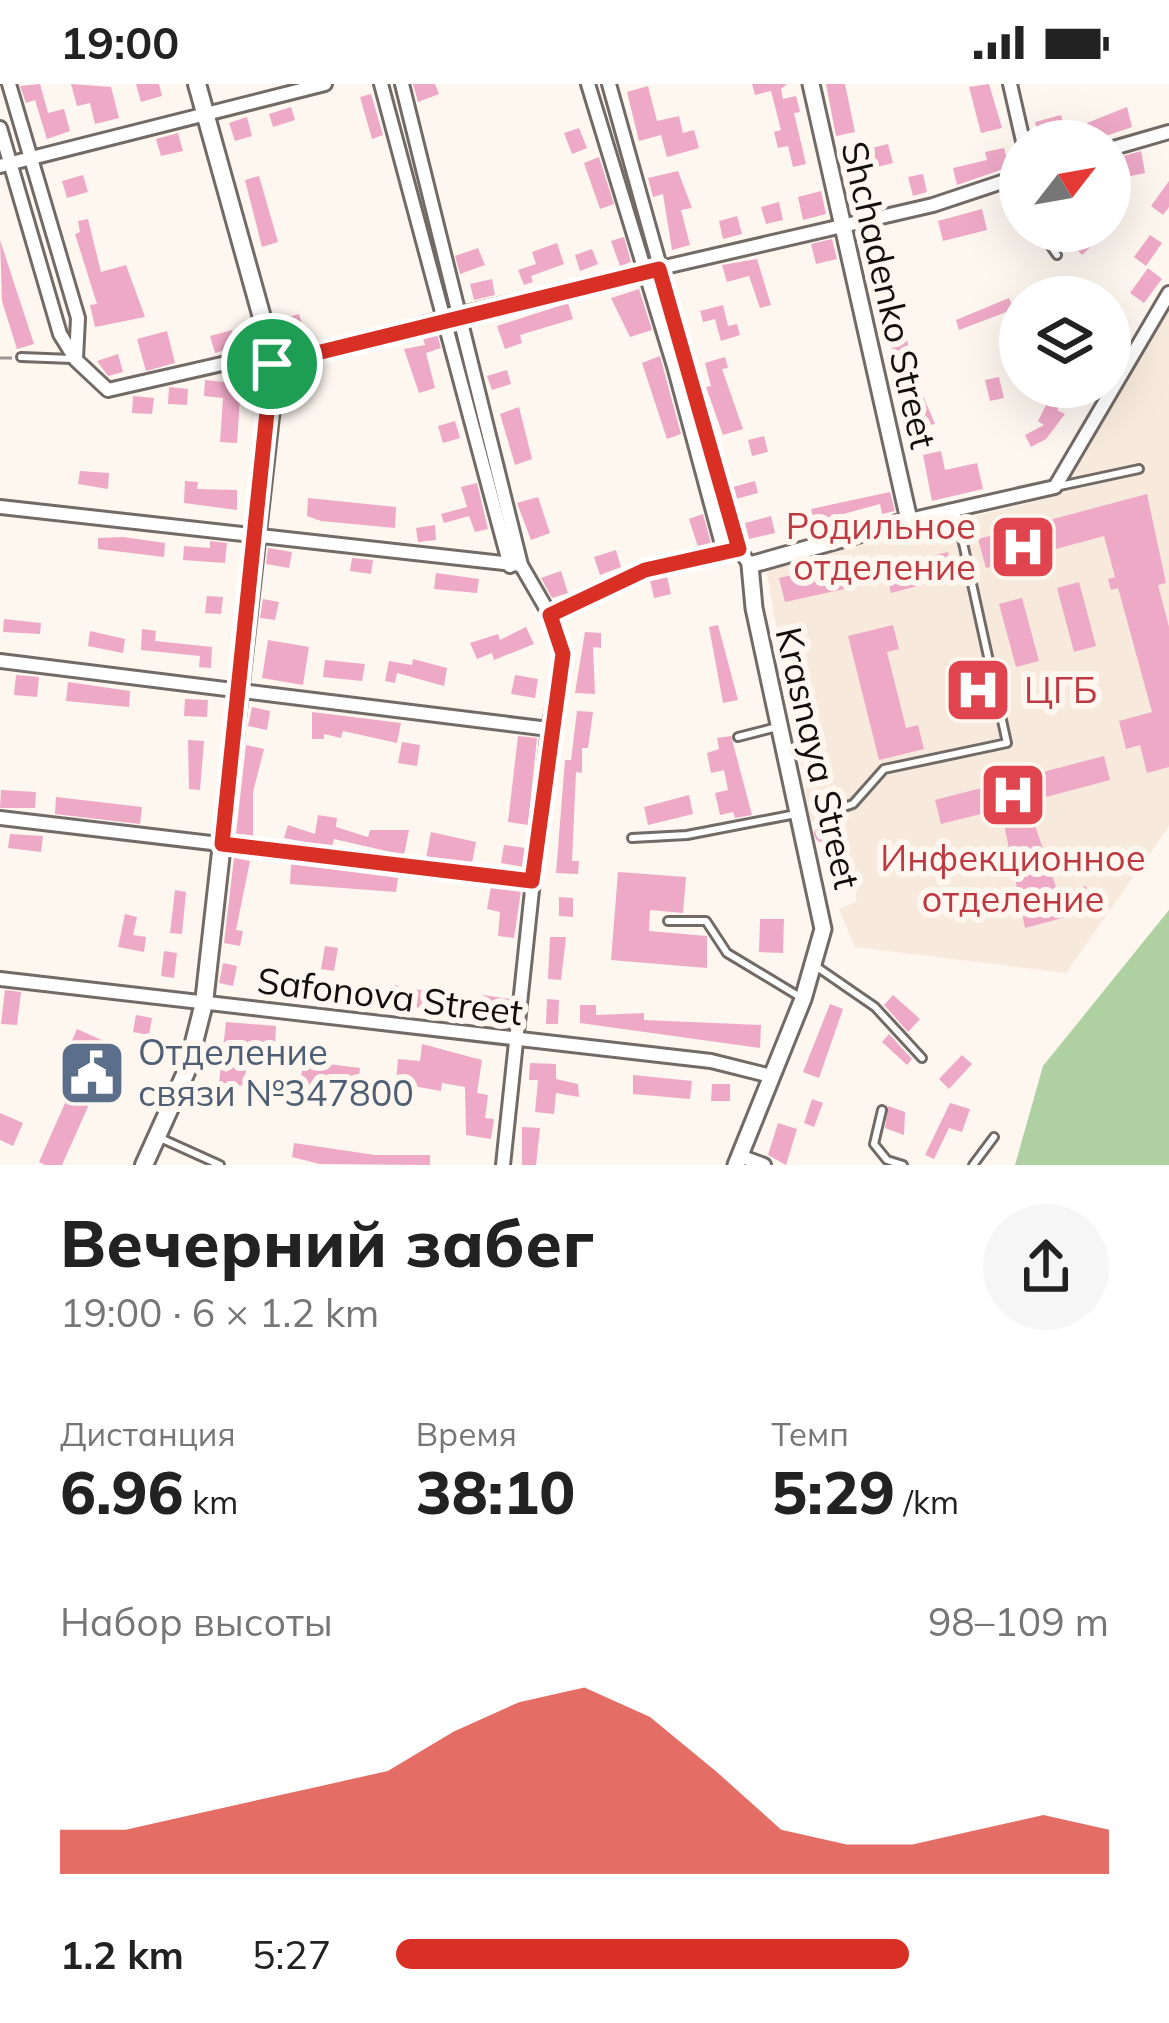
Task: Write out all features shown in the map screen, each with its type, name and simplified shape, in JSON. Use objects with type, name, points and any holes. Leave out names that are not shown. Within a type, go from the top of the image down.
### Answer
[{"type":"main road","points":[[144,1165],[187,1070],[204,1003],[242,688],[271,359],[197,84]]},
{"type":"street","points":[[9,84],[78,318],[76,360]]},
{"type":"street","points":[[5,165],[325,84]]},
{"type":"street","points":[[381,84],[450,317],[516,566],[550,615],[563,654],[549,729],[503,1165]]},
{"type":"street","points":[[402,84],[450,317]]},
{"type":"street","points":[[588,84],[674,366],[724,552]]},
{"type":"street","points":[[609,84],[739,549],[751,565],[909,520],[1055,487],[1169,293]]},
{"type":"street","name":"Shchadenko Street","points":[[811,84],[909,520]]},
{"type":"street","points":[[1010,84],[1018,120]]},
{"type":"street","points":[[0,128],[5,165],[60,334],[76,360],[108,389],[271,359],[933,206],[999,183]]},
{"type":"street","points":[[1131,143],[1169,132]]},
{"type":"street","points":[[0,507],[516,566]]},
{"type":"street","points":[[550,615],[645,570],[739,549]]},
{"type":"street","name":"Krasnaya Street","points":[[738,1161],[815,965],[822,916],[754,608],[751,565]]},
{"type":"street","points":[[0,661],[549,729]]},
{"type":"street","points":[[0,818],[532,881]]},
{"type":"street","name":"Safonova Street","points":[[0,979],[518,1042],[711,1060],[771,1076]]},
{"type":"street","points":[[738,1161],[764,1165]]},
{"type":"lane","points":[[21,358],[76,360]]},
{"type":"lane","points":[[1055,487],[1139,469]]},
{"type":"lane","points":[[823,814],[853,804],[884,769],[1006,743],[955,509]]},
{"type":"lane","points":[[738,737],[780,726]]},
{"type":"lane","points":[[632,838],[687,836],[800,814]]},
{"type":"lane","points":[[668,921],[706,921],[728,953],[803,999]]},
{"type":"lane","points":[[815,965],[875,1007],[922,1058]]},
{"type":"lane","points":[[882,1110],[872,1138],[886,1162],[903,1165]]},
{"type":"lane","points":[[157,1137],[220,1165]]},
{"type":"lane","points":[[973,1165],[994,1137]]},
{"type":"path","points":[[0,358],[21,358]]},
{"type":"shaded area","name":"ЦГБ","points":[[1169,308],[1169,826],[1066,973],[855,947],[839,909],[857,901],[840,815],[811,822],[766,569],[1056,496],[1109,408],[1131,408],[1131,371]]},
{"type":"green space","points":[[1169,910],[1169,1165],[1015,1165],[1043,1066]]},
{"type":"building","points":[[40,84],[48,113],[64,109],[70,131],[47,139],[35,100],[26,103],[20,86]]},
{"type":"building","points":[[71,84],[111,87],[119,118],[95,124],[90,103],[77,106]]},
{"type":"building","points":[[136,84],[159,84],[162,96],[141,102]]},
{"type":"building","points":[[413,84],[435,84],[439,94],[418,102]]},
{"type":"building","points":[[752,84],[787,84],[781,89],[783,99],[796,96],[800,112],[794,113],[806,164],[793,167],[788,146],[778,148],[774,132],[781,130],[771,91],[755,95]]},
{"type":"building","points":[[826,84],[845,84],[855,132],[836,136]]},
{"type":"building","points":[[989,84],[999,129],[981,133],[969,87]]},
{"type":"building","points":[[648,86],[657,121],[679,116],[683,133],[694,130],[699,148],[667,157],[661,135],[639,141],[627,92]]},
{"type":"building","points":[[371,94],[383,135],[372,139],[360,97]]},
{"type":"building","points":[[291,107],[295,120],[273,127],[269,114]]},
{"type":"building","points":[[1127,107],[1130,120],[1094,120]]},
{"type":"building","points":[[247,117],[252,136],[235,141],[229,123]]},
{"type":"building","points":[[579,128],[587,148],[572,154],[564,133]]},
{"type":"building","points":[[178,133],[183,151],[161,156],[156,139]]},
{"type":"building","points":[[888,144],[893,163],[873,168],[868,149]]},
{"type":"building","points":[[999,149],[999,170],[957,185],[953,168],[987,160],[985,152]]},
{"type":"building","points":[[1141,151],[1145,173],[1131,176],[1131,154]]},
{"type":"building","points":[[599,157],[614,204],[600,209],[584,163]]},
{"type":"building","points":[[678,171],[692,208],[681,210],[690,245],[672,250],[663,194],[653,197],[648,178]]},
{"type":"building","points":[[923,174],[927,192],[913,196],[908,177]]},
{"type":"building","points":[[83,175],[88,192],[67,198],[62,181]]},
{"type":"building","points":[[259,176],[278,242],[262,247],[245,180]]},
{"type":"building","points":[[1169,181],[1169,207],[1163,215],[1151,206]]},
{"type":"building","points":[[821,191],[826,214],[803,220],[798,197]]},
{"type":"building","points":[[779,202],[783,220],[766,224],[761,207]]},
{"type":"building","points":[[982,209],[987,230],[943,241],[938,221]]},
{"type":"building","points":[[737,216],[742,234],[723,239],[719,221]]},
{"type":"building","points":[[88,219],[101,272],[126,265],[145,317],[95,327],[90,305],[97,304],[75,234],[80,232],[78,221]]},
{"type":"building","points":[[880,228],[884,248],[864,252],[860,233]]},
{"type":"building","points":[[1150,235],[1162,243],[1146,266],[1134,257]]},
{"type":"building","points":[[624,237],[631,262],[620,266],[611,241]]},
{"type":"building","points":[[832,239],[837,259],[816,264],[811,244]]},
{"type":"building","points":[[0,240],[34,344],[17,349],[2,301]]},
{"type":"building","points":[[557,243],[564,264],[531,276],[533,282],[524,285],[518,270],[536,264],[532,252]]},
{"type":"building","points":[[478,248],[485,265],[460,274],[455,256]]},
{"type":"building","points":[[592,249],[598,264],[580,271],[575,255]]},
{"type":"building","points":[[757,259],[771,305],[760,308],[749,276],[727,282],[722,265]]},
{"type":"building","points":[[1148,268],[1162,279],[1144,303],[1131,292]]},
{"type":"building","points":[[492,279],[495,295],[474,300],[470,284]]},
{"type":"building","points":[[639,289],[652,330],[630,337],[611,298]]},
{"type":"building","points":[[999,302],[999,315],[959,330],[956,320]]},
{"type":"building","points":[[568,303],[573,319],[520,335],[522,343],[505,349],[497,326]]},
{"type":"building","points":[[723,305],[728,326],[737,324],[740,335],[721,341],[715,319],[703,322],[700,311]]},
{"type":"building","points":[[900,309],[916,379],[935,424],[916,428],[910,400],[905,401],[883,312]]},
{"type":"building","points":[[299,314],[305,333],[283,340],[278,320]]},
{"type":"building","points":[[232,330],[236,347],[215,353],[210,336]]},
{"type":"building","points":[[167,331],[175,363],[146,371],[137,339]]},
{"type":"building","points":[[436,331],[441,348],[426,353],[435,388],[419,393],[404,349],[425,345],[422,335]]},
{"type":"building","points":[[118,354],[123,372],[108,376],[97,361]]},
{"type":"building","points":[[660,356],[681,434],[667,439],[642,363]]},
{"type":"building","points":[[725,357],[728,368],[722,369],[743,429],[723,435],[706,387],[711,386],[705,363]]},
{"type":"building","points":[[306,368],[311,384],[289,391],[284,374]]},
{"type":"building","points":[[242,370],[237,443],[220,442],[223,398],[204,396],[205,380],[224,382],[225,374]]},
{"type":"building","points":[[507,370],[511,384],[492,390],[487,376]]},
{"type":"building","points":[[999,377],[999,399],[990,401],[985,380]]},
{"type":"building","points":[[169,387],[188,389],[187,405],[168,404]]},
{"type":"building","points":[[133,396],[154,398],[152,414],[132,413]]},
{"type":"building","points":[[519,407],[532,459],[515,465],[500,414]]},
{"type":"building","points":[[1044,408],[1058,408],[1065,414],[1046,439],[1031,447],[1025,435],[1044,425],[1038,421]]},
{"type":"building","points":[[455,421],[460,438],[443,443],[438,426]]},
{"type":"building","points":[[764,436],[768,452],[752,456],[748,440]]},
{"type":"building","points":[[941,451],[945,470],[977,463],[983,489],[932,501],[923,455]]},
{"type":"building","points":[[80,471],[109,473],[108,489],[78,484]]},
{"type":"building","points":[[185,481],[198,482],[197,489],[237,490],[237,510],[184,503]]},
{"type":"building","points":[[755,481],[758,493],[736,499],[733,487]]},
{"type":"building","points":[[477,483],[488,529],[475,532],[469,516],[444,523],[441,514],[467,507],[461,487]]},
{"type":"building","points":[[890,492],[895,511],[882,514],[880,504],[814,522],[811,509]]},
{"type":"building","points":[[1147,494],[1166,583],[1158,585],[1169,627],[1169,767],[1147,773],[1140,745],[1126,749],[1119,721],[1152,712],[1118,588],[1111,590],[1108,579],[1115,577],[1104,536],[986,568],[978,539]]},
{"type":"building","points":[[538,497],[550,533],[531,540],[517,503]]},
{"type":"building","points":[[308,498],[396,507],[395,528],[321,521],[307,516]]},
{"type":"building","points":[[703,514],[711,543],[698,547],[689,519]]},
{"type":"building","points":[[771,516],[775,533],[749,539],[745,523]]},
{"type":"building","points":[[435,525],[436,540],[418,542],[416,528]]},
{"type":"building","points":[[98,538],[165,543],[164,557],[98,549]]},
{"type":"building","points":[[210,541],[227,543],[225,563],[183,560],[184,546],[210,548]]},
{"type":"building","points":[[268,548],[292,552],[289,568],[266,564]]},
{"type":"building","points":[[616,550],[621,567],[600,575],[594,557]]},
{"type":"building","points":[[948,552],[955,576],[891,593],[885,568]]},
{"type":"building","points":[[352,558],[373,560],[371,574],[350,571]]},
{"type":"building","points":[[843,564],[849,588],[785,602],[779,578]]},
{"type":"building","points":[[561,571],[568,593],[552,598],[541,578]]},
{"type":"building","points":[[436,573],[479,579],[477,593],[434,589]]},
{"type":"building","points":[[667,576],[671,594],[654,598],[650,580]]},
{"type":"building","points":[[1079,582],[1096,646],[1074,652],[1057,588]]},
{"type":"building","points":[[207,596],[223,597],[221,614],[205,613]]},
{"type":"building","points":[[1022,598],[1039,661],[1016,667],[999,604]]},
{"type":"building","points":[[263,599],[279,602],[275,620],[260,618]]},
{"type":"building","points":[[4,619],[41,623],[40,634],[3,632]]},
{"type":"building","points":[[718,625],[738,700],[723,703],[709,627]]},
{"type":"building","points":[[893,625],[899,649],[887,652],[906,728],[918,725],[924,749],[879,760],[848,636]]},
{"type":"building","points":[[526,627],[534,644],[494,660],[492,653],[477,659],[470,643],[498,634],[500,640]]},
{"type":"building","points":[[142,629],[156,631],[155,641],[212,647],[211,668],[199,667],[200,656],[141,650]]},
{"type":"building","points":[[90,631],[125,639],[123,653],[88,646]]},
{"type":"building","points":[[585,632],[601,633],[601,648],[593,647],[595,694],[575,693]]},
{"type":"building","points":[[268,640],[309,647],[303,685],[262,678]]},
{"type":"building","points":[[413,659],[447,668],[444,686],[397,673],[395,683],[385,681],[389,661],[412,665]]},
{"type":"building","points":[[325,660],[365,664],[362,681],[323,677]]},
{"type":"building","points":[[16,675],[39,677],[37,697],[14,695]]},
{"type":"building","points":[[515,675],[538,679],[535,698],[511,694]]},
{"type":"building","points":[[68,682],[130,691],[129,707],[66,701]]},
{"type":"building","points":[[185,699],[208,700],[207,717],[184,716]]},
{"type":"building","points":[[252,707],[270,711],[267,730],[248,726]]},
{"type":"building","points":[[577,711],[593,712],[588,748],[582,748],[582,773],[576,772],[572,861],[579,861],[578,874],[556,873],[565,760],[571,760]]},
{"type":"building","points":[[312,712],[401,723],[397,743],[343,731],[341,738],[324,734],[324,739],[312,739]]},
{"type":"building","points":[[518,736],[537,738],[528,825],[508,822]]},
{"type":"building","points":[[731,736],[752,815],[735,818],[733,812],[720,815],[715,793],[728,790],[724,770],[711,773],[707,753],[719,749],[717,738]]},
{"type":"building","points":[[188,740],[204,741],[200,790],[189,789]]},
{"type":"building","points":[[402,742],[420,745],[417,766],[398,763]]},
{"type":"building","points":[[246,745],[264,749],[253,792],[253,836],[236,834]]},
{"type":"building","points":[[1104,756],[1110,780],[1027,802],[1058,893],[1086,886],[1092,910],[1025,928],[1001,809],[941,824],[935,800]]},
{"type":"building","points":[[1,790],[36,792],[35,808],[0,808]]},
{"type":"building","points":[[689,795],[693,814],[648,825],[644,807]]},
{"type":"building","points":[[56,797],[142,807],[140,824],[55,814]]},
{"type":"building","points":[[318,815],[337,818],[336,827],[368,837],[370,830],[409,830],[404,855],[334,839],[332,847],[284,838],[288,825],[315,834]]},
{"type":"building","points":[[824,823],[834,833],[824,843],[814,833]]},
{"type":"building","points":[[431,832],[476,842],[472,863],[426,858]]},
{"type":"building","points":[[10,834],[43,836],[41,852],[8,848]]},
{"type":"building","points":[[504,845],[526,848],[524,867],[501,863]]},
{"type":"building","points":[[234,858],[250,861],[236,930],[243,931],[240,946],[224,943]]},
{"type":"building","points":[[291,864],[398,878],[396,892],[290,884]]},
{"type":"building","points":[[618,872],[686,877],[683,913],[650,910],[649,931],[707,936],[707,968],[611,960]]},
{"type":"building","points":[[491,887],[521,891],[514,938],[498,936],[500,912],[487,909]]},
{"type":"building","points":[[175,890],[186,892],[182,934],[170,933]]},
{"type":"building","points":[[559,897],[573,898],[573,917],[559,916]]},
{"type":"building","points":[[125,914],[137,917],[133,935],[146,937],[144,952],[118,947]]},
{"type":"building","points":[[760,919],[784,919],[783,953],[759,952]]},
{"type":"building","points":[[550,937],[566,937],[561,980],[548,979]]},
{"type":"building","points":[[325,946],[338,948],[334,971],[321,969]]},
{"type":"building","points":[[164,951],[177,953],[174,978],[161,976]]},
{"type":"building","points":[[223,963],[237,966],[233,986],[219,983]]},
{"type":"building","points":[[394,985],[467,999],[464,1017],[390,1002]]},
{"type":"building","points":[[5,990],[21,992],[17,1025],[1,1024]]},
{"type":"building","points":[[483,995],[510,999],[507,1027],[479,1024]]},
{"type":"building","points":[[893,995],[920,1019],[908,1032],[884,1005]]},
{"type":"building","points":[[547,999],[559,1000],[558,1024],[546,1024]]},
{"type":"building","points":[[830,1004],[843,1009],[819,1078],[803,1072]]},
{"type":"building","points":[[580,1005],[596,1005],[596,1015],[644,1013],[644,1020],[761,1025],[760,1048],[580,1023]]},
{"type":"building","points":[[136,1015],[152,1018],[149,1035],[133,1032]]},
{"type":"building","points":[[226,1022],[276,1026],[275,1047],[249,1045],[244,1086],[219,1083]]},
{"type":"building","points":[[77,1029],[115,1046],[62,1165],[45,1165],[39,1162],[84,1060],[67,1052]]},
{"type":"building","points":[[889,1034],[912,1059],[907,1065],[882,1042]]},
{"type":"building","points":[[422,1044],[482,1060],[477,1093],[488,1095],[485,1118],[494,1119],[491,1139],[466,1135],[465,1087],[442,1083],[441,1091],[396,1083],[398,1059],[420,1061]]},
{"type":"building","points":[[304,1053],[328,1055],[328,1064],[360,1068],[358,1084],[326,1080],[324,1099],[299,1096]]},
{"type":"building","points":[[962,1055],[972,1064],[949,1089],[939,1079]]},
{"type":"building","points":[[530,1063],[556,1064],[556,1079],[578,1084],[579,1097],[556,1093],[554,1114],[535,1112],[538,1080],[529,1080]]},
{"type":"building","points":[[633,1075],[692,1081],[690,1099],[633,1094]]},
{"type":"building","points":[[712,1084],[730,1084],[730,1101],[711,1101]]},
{"type":"building","points":[[812,1099],[823,1103],[814,1127],[804,1123]]},
{"type":"building","points":[[950,1103],[970,1109],[962,1132],[949,1128],[934,1159],[925,1155]]},
{"type":"building","points":[[888,1106],[905,1112],[904,1135],[885,1128]]},
{"type":"building","points":[[0,1113],[23,1123],[13,1146],[0,1140]]},
{"type":"building","points":[[778,1123],[797,1129],[786,1165],[768,1155]]},
{"type":"building","points":[[522,1127],[540,1128],[536,1165],[522,1165]]},
{"type":"building","points":[[294,1143],[375,1155],[430,1155],[430,1165],[320,1164],[292,1157]]},
{"type":"place","name":"Родильное отделение","points":[[1023,547]]},
{"type":"place","name":"ЦГБ","points":[[978,690]]},
{"type":"place","name":"Инфекционное отделение","points":[[1013,795]]},
{"type":"place","name":"Отделение связи №347800","points":[[92,1073]]},
{"type":"route","points":[[659,269],[739,549],[645,570],[550,615],[563,654],[549,729],[532,881],[222,844],[242,688],[272,364],[659,269]]}]
